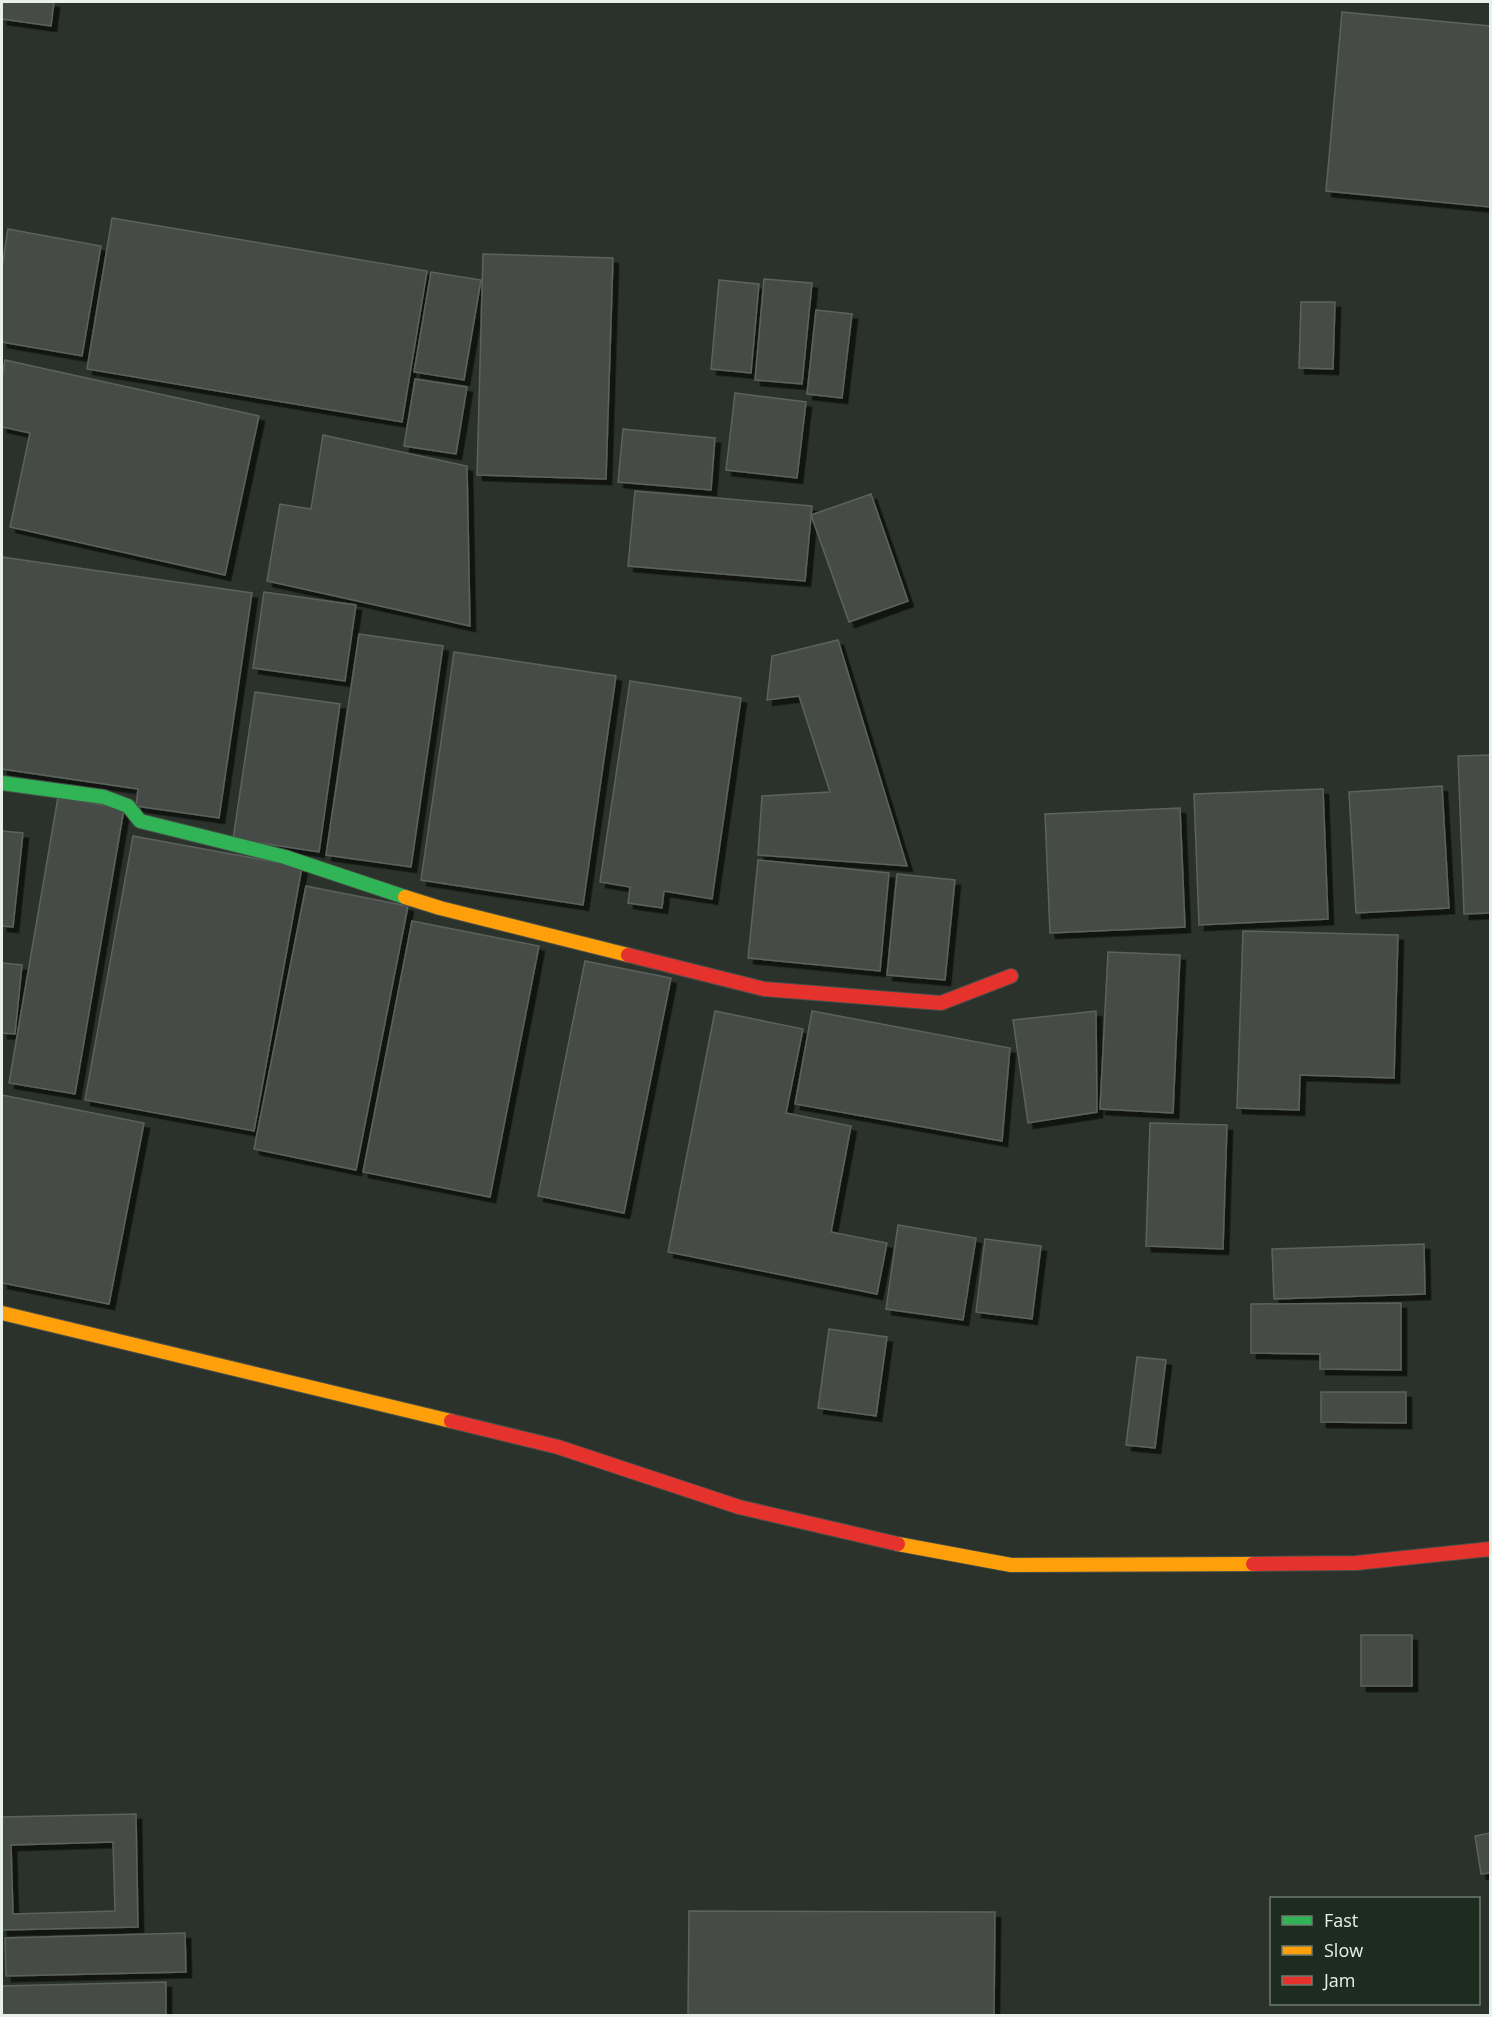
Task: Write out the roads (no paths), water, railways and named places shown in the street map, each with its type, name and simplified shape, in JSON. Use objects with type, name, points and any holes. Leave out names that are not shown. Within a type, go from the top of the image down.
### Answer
[{"type":"street","points":[[2,783],[104,797],[128,806],[140,821],[285,857],[440,908],[764,989],[941,1003],[1011,976]]},
{"type":"street","points":[[2,1313],[558,1447],[739,1507],[875,1540],[1011,1565],[1356,1563],[1491,1549]]}]
